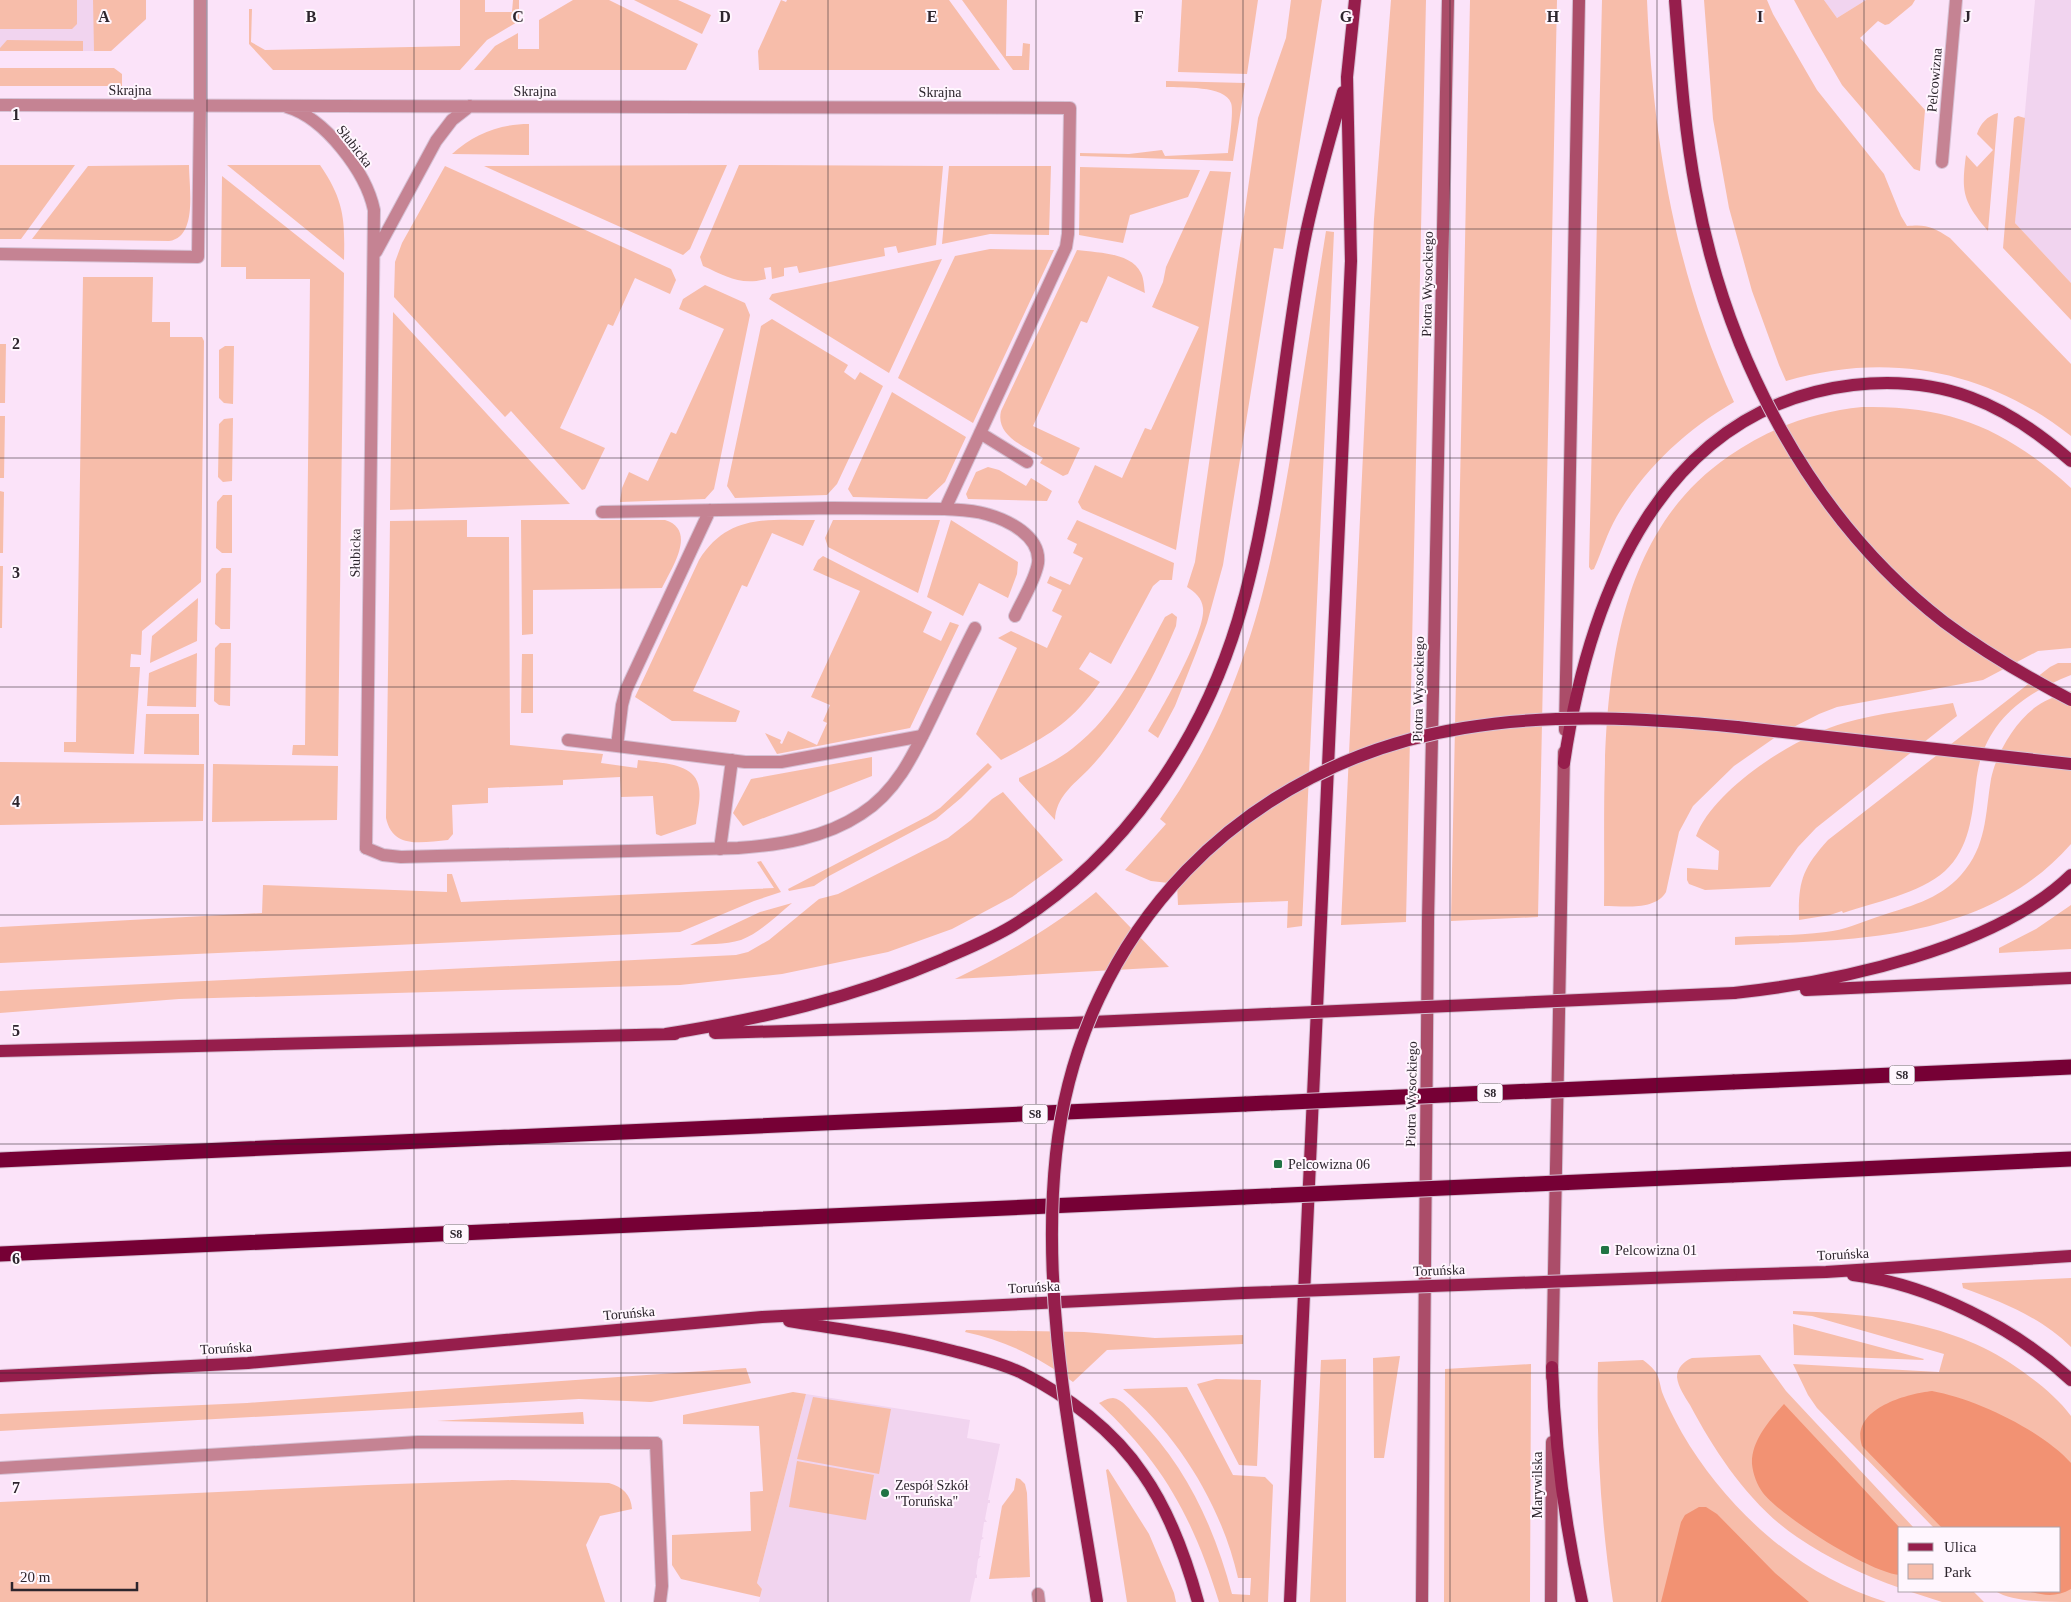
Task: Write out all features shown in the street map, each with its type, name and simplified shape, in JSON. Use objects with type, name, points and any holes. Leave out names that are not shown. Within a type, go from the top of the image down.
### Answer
[{"type":"highway","name":"S8","points":[[0,1160],[2071,1067]]},
{"type":"highway","name":"S8","points":[[0,1254],[2071,1159]]},
{"type":"main road","points":[[1290,1602],[1351,261],[1347,77],[1355,0]]},
{"type":"main road","name":"Piotra Wysockiego","points":[[1422,1602],[1428,921],[1448,0]]},
{"type":"main road","points":[[1579,0],[1568,478],[1552,1368],[1559,1474],[1565,1517],[1582,1602]]},
{"type":"main road","points":[[1675,0],[1687,132],[1696,192],[1707,240],[1725,303],[1745,354],[1766,401],[1790,445],[1818,490],[1848,529],[1909,592],[1944,622],[1984,650],[2031,679],[2071,700]]},
{"type":"main road","points":[[666,1034],[780,1013],[849,994],[908,974],[1014,926],[1047,903],[1096,860],[1158,787],[1183,750],[1202,713],[1219,675],[1238,619],[1265,498],[1304,244],[1313,202],[1347,77]]},
{"type":"main road","points":[[1564,763],[1573,708],[1583,666],[1606,596],[1626,551],[1660,497],[1680,474],[1721,436],[1748,418],[1774,405],[1805,394],[1835,388],[1877,384],[1931,386],[1961,393],[1988,403],[2016,418],[2045,438],[2071,461]]},
{"type":"main road","points":[[1097,1602],[1056,1336],[1052,1272],[1052,1214],[1056,1154],[1061,1120],[1082,1040],[1115,965],[1133,935],[1161,898],[1183,872],[1226,833],[1279,794],[1338,764],[1397,743],[1463,728],[1529,721],[1594,718],[1662,720],[2071,764]]},
{"type":"main road","points":[[1734,993],[1813,982],[1900,961],[1943,947],[2009,919],[2038,901],[2071,875]]},
{"type":"main road","points":[[0,1051],[1070,1023],[2071,978]]},
{"type":"main road","name":"Toruńska","points":[[0,1376],[248,1363],[762,1317],[1244,1293],[1826,1272],[2071,1256]]},
{"type":"main road","points":[[1826,1272],[1866,1277],[1891,1283],[1955,1306],[1993,1323],[2017,1338],[2040,1353],[2071,1380]]},
{"type":"main road","points":[[762,1317],[907,1339],[966,1354],[1020,1372],[1061,1395],[1120,1446],[1143,1473],[1178,1541],[1198,1602]]},
{"type":"main road","name":"Marywilska","points":[[1551,1602],[1552,1368]]},
{"type":"street","points":[[0,254],[198,257],[200,0]]},
{"type":"street","name":"Pelcowizna","points":[[1942,162],[1956,0]]},
{"type":"street","name":"Skrajna","points":[[0,105],[1070,108],[1067,242],[1061,259],[980,433]]},
{"type":"street","name":"Słubicka","points":[[280,106],[302,115],[328,134],[340,147],[359,173],[371,198],[374,210],[366,848],[383,855],[400,857],[720,848]]},
{"type":"street","name":"Słubicka","points":[[374,258],[436,141],[452,120],[470,106]]},
{"type":"street","points":[[944,509],[980,433],[1027,462]]},
{"type":"street","points":[[602,512],[944,509],[986,514],[1001,519],[1020,530],[1034,545],[1037,552],[1037,566],[1014,616]]},
{"type":"street","points":[[617,746],[622,704],[626,690],[710,510]]},
{"type":"street","points":[[732,760],[720,848],[756,847],[805,838],[826,831],[861,814],[888,792],[899,778],[922,736],[975,628]]},
{"type":"street","points":[[568,740],[732,760],[781,762],[922,736]]},
{"type":"street","points":[[0,1468],[418,1442],[656,1442],[662,1586],[660,1602]]},
{"type":"shaded area","points":[[0,0],[146,0],[146,19],[111,51],[0,51]]},
{"type":"shaded area","points":[[1824,0],[1866,0],[1837,18]]},
{"type":"shaded area","points":[[2035,0],[2071,0],[2071,283],[2015,223]]},
{"type":"shaded area","points":[[1932,1391],[1949,1395],[2007,1418],[2043,1439],[2071,1463],[2071,1589],[2054,1595],[2033,1592],[2061,1592],[2061,1527],[1941,1527],[1862,1446],[1860,1433],[1864,1422],[1872,1413],[1895,1400]]},
{"type":"shaded area","name":"Zespół Szkół \"Toruńska\"","points":[[806,1394],[970,1420],[967,1438],[1000,1444],[988,1500],[990,1500],[990,1503],[988,1503],[985,1519],[987,1522],[984,1522],[982,1537],[984,1538],[981,1540],[979,1556],[981,1556],[978,1559],[977,1578],[975,1578],[970,1602],[759,1602],[762,1589],[757,1583]]},
{"type":"shaded area","points":[[1784,1404],[1899,1527],[1898,1575],[1886,1572],[1848,1555],[1788,1516],[1763,1493],[1753,1468],[1753,1455],[1762,1431]]},
{"type":"shaded area","points":[[1699,1507],[1706,1507],[1717,1514],[1775,1573],[1809,1602],[1661,1602],[1681,1522],[1685,1515]]},
{"type":"green space","points":[[0,0],[77,0],[77,24],[72,29],[0,29]]},
{"type":"green space","points":[[93,0],[146,0],[146,19],[111,51],[94,51]]},
{"type":"green space","points":[[460,0],[485,0],[485,12],[512,12],[513,0],[519,0],[519,21],[487,40],[460,70],[273,70],[249,44],[249,9],[252,9],[251,42],[265,50],[460,46]]},
{"type":"green space","points":[[573,0],[609,0],[698,44],[686,70],[474,70],[495,46],[518,33],[518,49],[539,49],[539,20]]},
{"type":"green space","points":[[634,0],[678,0],[711,15],[702,34]]},
{"type":"green space","points":[[781,0],[786,2],[787,0],[949,0],[1000,70],[759,70],[758,51]]},
{"type":"green space","points":[[962,0],[1007,0],[1006,56],[1022,56],[1023,43],[1030,44],[1029,70],[1013,70]]},
{"type":"green space","points":[[1182,0],[1258,0],[1247,74],[1178,72]]},
{"type":"green space","points":[[1291,0],[1322,0],[1283,249],[1274,248],[1223,565],[1207,623],[1196,653],[1175,706],[1158,738],[1148,731],[1182,670],[1198,634],[1202,619],[1203,608],[1200,598],[1187,587],[1195,562],[1258,118],[1286,38]]},
{"type":"green space","points":[[1391,0],[1426,0],[1406,922],[1341,925],[1374,219]]},
{"type":"green space","points":[[1470,0],[1557,0],[1538,917],[1451,921]]},
{"type":"green space","points":[[1602,0],[1647,0],[1655,104],[1671,205],[1682,255],[1696,304],[1734,402],[1683,438],[1640,482],[1617,516],[1607,535],[1594,569],[1591,570],[1589,567]]},
{"type":"green space","points":[[1704,0],[1767,0],[1773,14],[1817,90],[1884,174],[1907,226],[1920,225],[1930,227],[1950,238],[2071,364],[2071,436],[2039,413],[2005,395],[1971,382],[1935,372],[1899,368],[1862,368],[1824,372],[1786,381],[1752,291],[1729,208],[1713,119]]},
{"type":"green space","points":[[1794,0],[1824,0],[1837,18],[1866,0],[1915,0],[1912,5],[1889,24],[1885,25],[1878,21],[1860,38],[1925,110],[1920,171],[1914,169],[1842,85]]},
{"type":"green space","points":[[7,40],[83,41],[83,51],[0,51],[0,48]]},
{"type":"green space","points":[[0,68],[114,68],[122,74],[122,86],[0,86]]},
{"type":"green space","points":[[1166,81],[1245,83],[1233,161],[1080,156],[1080,153],[1129,154],[1162,150],[1165,156],[1228,153],[1232,107],[1227,97],[1212,90],[1166,87]]},
{"type":"green space","points":[[1998,113],[1988,231],[1969,204],[1964,188],[1964,168],[1966,155],[1977,167],[1993,150],[1977,134],[1984,121]]},
{"type":"green space","points":[[2018,116],[2025,118],[2015,223],[2071,283],[2071,320],[2003,248],[2014,118]]},
{"type":"green space","points":[[529,124],[529,155],[452,154],[469,141],[497,128]]},
{"type":"green space","points":[[0,165],[75,165],[21,239],[0,239]]},
{"type":"green space","points":[[189,165],[190,210],[184,231],[178,237],[169,241],[32,239],[88,166]]},
{"type":"green space","points":[[227,165],[320,165],[334,189],[341,210],[344,233],[344,260]]},
{"type":"green space","points":[[727,165],[690,249],[683,255],[484,166]]},
{"type":"green space","points":[[739,165],[943,166],[936,245],[898,253],[896,246],[884,248],[885,256],[799,273],[797,266],[784,268],[784,276],[772,279],[771,267],[764,268],[766,279],[741,281],[733,279],[703,266],[700,257]]},
{"type":"green space","points":[[445,166],[671,269],[676,280],[670,294],[635,278],[613,326],[608,324],[560,428],[605,448],[585,489],[582,490],[511,411],[505,417],[394,297],[395,262],[402,243]]},
{"type":"green space","points":[[949,166],[1051,166],[1049,235],[990,234],[942,244]]},
{"type":"green space","points":[[1080,167],[1200,170],[1188,197],[1130,215],[1123,243],[1079,235]]},
{"type":"green space","points":[[1210,171],[1231,172],[1176,550],[1082,509],[1078,502],[1095,465],[1122,478],[1145,428],[1151,430],[1199,327],[1152,307],[1163,282],[1166,267]]},
{"type":"green space","points":[[222,176],[344,273],[338,756],[292,755],[293,745],[305,745],[310,279],[246,279],[246,267],[221,267]]},
{"type":"green space","points":[[1326,231],[1334,232],[1302,926],[1287,928],[1288,901],[1178,905],[1177,884],[1151,881],[1125,870],[1166,824],[1160,819],[1190,773],[1215,726],[1236,678],[1252,629],[1266,579],[1287,476]]},
{"type":"green space","points":[[990,249],[1054,250],[973,423],[898,378],[955,256]]},
{"type":"green space","points":[[1077,250],[1113,255],[1130,261],[1141,273],[1145,293],[1108,276],[1087,323],[1081,321],[1033,426],[1080,448],[1068,474],[1063,476],[1040,463],[1043,458],[1013,440],[1007,434],[1000,420],[1001,411]]},
{"type":"green space","points":[[942,259],[889,373],[769,299],[772,294]]},
{"type":"green space","points":[[83,277],[153,277],[152,322],[170,322],[170,337],[202,337],[204,341],[201,582],[142,631],[141,655],[131,654],[130,667],[140,667],[134,754],[64,752],[64,742],[76,742]]},
{"type":"green space","points":[[705,285],[745,303],[750,315],[714,489],[705,499],[620,502],[622,488],[629,472],[648,481],[671,432],[676,434],[724,329],[679,309],[683,299]]},
{"type":"green space","points":[[393,312],[570,504],[390,510]]},
{"type":"green space","points":[[772,319],[848,365],[844,372],[855,380],[860,372],[883,386],[837,484],[827,495],[735,498],[727,486],[761,326]]},
{"type":"green space","points":[[0,344],[6,344],[5,403],[0,403]]},
{"type":"green space","points":[[225,346],[234,346],[233,404],[224,403],[219,398],[219,350]]},
{"type":"green space","points":[[892,392],[966,437],[945,482],[927,499],[853,497],[848,489]]},
{"type":"green space","points":[[1862,407],[1894,407],[1923,411],[1950,416],[1975,425],[2000,436],[2023,450],[2047,467],[2071,488],[2071,648],[2038,651],[1983,680],[1837,707],[1780,734],[1734,766],[1693,806],[1679,832],[1666,892],[1661,898],[1647,905],[1629,907],[1604,906],[1604,786],[1607,723],[1614,661],[1628,601],[1650,546],[1683,497],[1729,456],[1744,446],[1760,437],[1809,417]]},
{"type":"green space","points":[[0,416],[5,416],[4,478],[0,478]]},
{"type":"green space","points":[[233,418],[232,481],[223,482],[218,477],[219,424],[224,419]]},
{"type":"green space","points":[[988,467],[999,470],[1026,486],[1031,478],[1052,491],[1047,501],[968,499],[966,494],[976,472]]},
{"type":"green space","points":[[0,491],[4,492],[3,553],[0,553]]},
{"type":"green space","points":[[223,495],[232,495],[232,553],[222,553],[216,548],[217,502]]},
{"type":"green space","points":[[467,520],[467,537],[509,537],[510,745],[603,754],[601,763],[637,768],[638,760],[675,765],[691,773],[696,779],[699,788],[699,801],[696,824],[661,836],[656,834],[653,796],[621,797],[620,777],[563,780],[563,785],[488,788],[488,803],[452,805],[453,834],[448,840],[410,842],[402,840],[395,835],[386,818],[390,521]]},
{"type":"green space","points":[[521,520],[665,520],[675,525],[680,532],[681,541],[676,561],[662,588],[533,590],[533,634],[522,635]]},
{"type":"green space","points":[[781,520],[815,520],[803,546],[772,533],[747,587],[742,585],[693,691],[740,711],[736,722],[672,721],[635,697],[699,560],[710,545],[723,534],[736,527],[750,523]]},
{"type":"green space","points":[[833,520],[940,520],[918,593],[828,547],[825,538]]},
{"type":"green space","points":[[951,520],[1018,562],[1017,574],[1008,598],[979,583],[963,616],[927,597]]},
{"type":"green space","points":[[1077,520],[1174,563],[1172,580],[1160,580],[1153,586],[1111,664],[1090,652],[1079,669],[1100,682],[1078,709],[1067,720],[1032,744],[1001,760],[976,734],[1017,648],[998,638],[1011,631],[1047,648],[1062,616],[1052,611],[1062,590],[1047,583],[1050,576],[1070,585],[1083,558],[1073,553],[1077,544],[1067,539]]},
{"type":"green space","points":[[823,556],[932,612],[923,632],[941,641],[950,622],[959,625],[910,728],[777,754],[765,733],[781,740],[780,743],[782,744],[788,731],[817,745],[827,723],[823,721],[830,705],[811,697],[860,591],[813,570],[818,560]]},
{"type":"green space","points":[[0,566],[3,566],[2,628],[0,628]]},
{"type":"green space","points":[[222,568],[231,568],[230,629],[221,629],[215,624],[216,574]]},
{"type":"green space","points":[[198,598],[197,641],[150,663],[152,636]]},
{"type":"green space","points":[[1172,613],[1177,617],[1176,626],[1149,684],[1115,738],[1062,798],[1058,805],[1055,820],[1019,781],[1019,778],[1067,753],[1102,720],[1126,688],[1165,617]]},
{"type":"green space","points":[[220,643],[231,643],[230,706],[219,705],[214,701],[215,648]]},
{"type":"green space","points":[[197,653],[196,707],[147,706],[149,673]]},
{"type":"green space","points":[[522,654],[533,654],[533,713],[521,713]]},
{"type":"green space","points":[[2058,663],[2071,663],[2071,675],[2035,692],[2020,703],[1995,729],[1986,744],[1980,763],[1971,819],[1965,841],[1960,852],[1945,871],[1923,886],[1896,896],[1843,913],[1842,911],[1799,920],[1799,896],[1803,877],[1812,859],[1828,840],[2050,667]]},
{"type":"green space","points":[[2071,691],[2071,844],[2037,876],[1999,900],[1958,918],[1915,929],[1871,937],[1826,941],[1735,945],[1735,937],[1792,935],[1846,928],[1922,902],[1943,891],[1961,875],[1976,853],[1986,818],[1991,779],[1997,759],[2014,729],[2037,706],[2049,699]]},
{"type":"green space","points":[[1953,703],[1957,716],[1816,828],[1798,847],[1770,887],[1705,890],[1689,884],[1687,868],[1718,870],[1719,851],[1696,836],[1706,818],[1720,800],[1759,766],[1804,739],[1844,723],[1884,714]]},
{"type":"green space","points":[[146,714],[199,714],[199,755],[144,754]]},
{"type":"green space","points":[[872,757],[872,776],[743,826],[733,813],[751,779]]},
{"type":"green space","points":[[0,762],[204,764],[203,821],[0,825]]},
{"type":"green space","points":[[988,763],[992,767],[961,798],[936,819],[829,876],[814,886],[789,891],[788,889],[928,816],[940,808]]},
{"type":"green space","points":[[213,764],[338,766],[337,820],[212,822]]},
{"type":"green space","points":[[1003,792],[1063,860],[1012,897],[952,929],[888,952],[782,974],[680,985],[179,999],[0,1013],[0,991],[736,955],[748,952],[769,940],[819,899],[838,894],[948,838],[971,820],[992,799]]},
{"type":"green space","points":[[761,861],[781,892],[754,901],[680,932],[0,963],[0,927],[262,913],[263,885],[447,892],[447,874],[452,874],[461,902],[774,888],[757,862]]},
{"type":"green space","points":[[1096,892],[1169,967],[955,979],[1028,940]]},
{"type":"green space","points":[[792,903],[761,929],[741,940],[722,944],[690,945],[760,912]]},
{"type":"green space","points":[[2071,905],[2071,949],[1999,953],[1999,948],[2036,929]]},
{"type":"green space","points":[[2071,1278],[2071,1347],[2059,1336],[2034,1319],[2020,1311],[1963,1288],[1962,1283]]},
{"type":"green space","points":[[1793,1311],[1856,1315],[1887,1319],[1947,1333],[1976,1344],[2004,1359],[2036,1381],[2057,1400],[2071,1416],[2071,1602],[2021,1599],[1997,1592],[2061,1592],[2061,1527],[1933,1527],[1817,1408],[1808,1395],[1793,1364],[1939,1372],[1944,1354],[1812,1316],[1793,1314]]},
{"type":"green space","points":[[1793,1324],[1924,1359],[1794,1355]]},
{"type":"green space","points":[[966,1330],[1084,1332],[1155,1338],[1243,1335],[1243,1344],[1107,1350],[1073,1382],[1048,1365],[1022,1351],[980,1335],[965,1332]]},
{"type":"green space","points":[[1760,1355],[1786,1391],[1913,1527],[1898,1527],[1898,1587],[1860,1572],[1809,1545],[1780,1524],[1750,1495],[1711,1442],[1680,1388],[1677,1374],[1684,1363],[1692,1358]]},
{"type":"green space","points":[[1400,1356],[1384,1458],[1374,1458],[1373,1358]]},
{"type":"green space","points":[[1346,1359],[1346,1602],[1310,1602],[1321,1360]]},
{"type":"green space","points":[[1643,1360],[1656,1372],[1671,1412],[1700,1461],[1744,1513],[1769,1537],[1824,1575],[1854,1590],[1886,1602],[1613,1602],[1600,1482],[1598,1362]]},
{"type":"green space","points":[[1531,1364],[1530,1602],[1444,1602],[1445,1369]]},
{"type":"green space","points":[[746,1368],[751,1383],[651,1402],[579,1399],[0,1431],[0,1414],[247,1403]]},
{"type":"green space","points":[[1216,1379],[1261,1380],[1257,1466],[1239,1465],[1197,1384]]},
{"type":"green space","points":[[1187,1387],[1233,1475],[1265,1477],[1273,1485],[1268,1602],[1219,1602],[1198,1544],[1173,1494],[1141,1448],[1099,1403],[1111,1398],[1120,1401],[1154,1436],[1170,1456],[1184,1477],[1207,1522],[1217,1546],[1232,1594],[1250,1595],[1251,1578],[1238,1578],[1231,1551],[1221,1525],[1196,1474],[1162,1428],[1123,1389]]},
{"type":"green space","points":[[793,1392],[806,1394],[757,1583],[762,1589],[760,1597],[681,1579],[672,1565],[672,1535],[751,1531],[750,1492],[763,1491],[759,1426],[683,1424],[683,1415]]},
{"type":"green space","points":[[813,1397],[891,1409],[879,1474],[797,1459]]},
{"type":"green space","points":[[583,1412],[584,1424],[437,1421]]},
{"type":"green space","points":[[797,1461],[874,1475],[866,1520],[789,1507]]},
{"type":"green space","points":[[1108,1469],[1149,1534],[1176,1602],[1127,1602],[1106,1470]]},
{"type":"green space","points":[[1016,1478],[1025,1484],[1027,1493],[1030,1577],[989,1579],[1002,1506],[1014,1490]]},
{"type":"green space","points":[[512,1480],[609,1483],[625,1492],[630,1500],[632,1509],[600,1516],[586,1545],[605,1602],[0,1602],[0,1502]]},
{"type":"green space","points":[[1911,1592],[1974,1592],[1984,1602],[1942,1602]]},
{"type":"place","name":"Pelcowizna 06","points":[[1278,1164]]},
{"type":"place","name":"Pelcowizna 01","points":[[1605,1250]]},
{"type":"place","name":"Zespół Szkół \"Toruńska\"","points":[[885,1493]]}]
